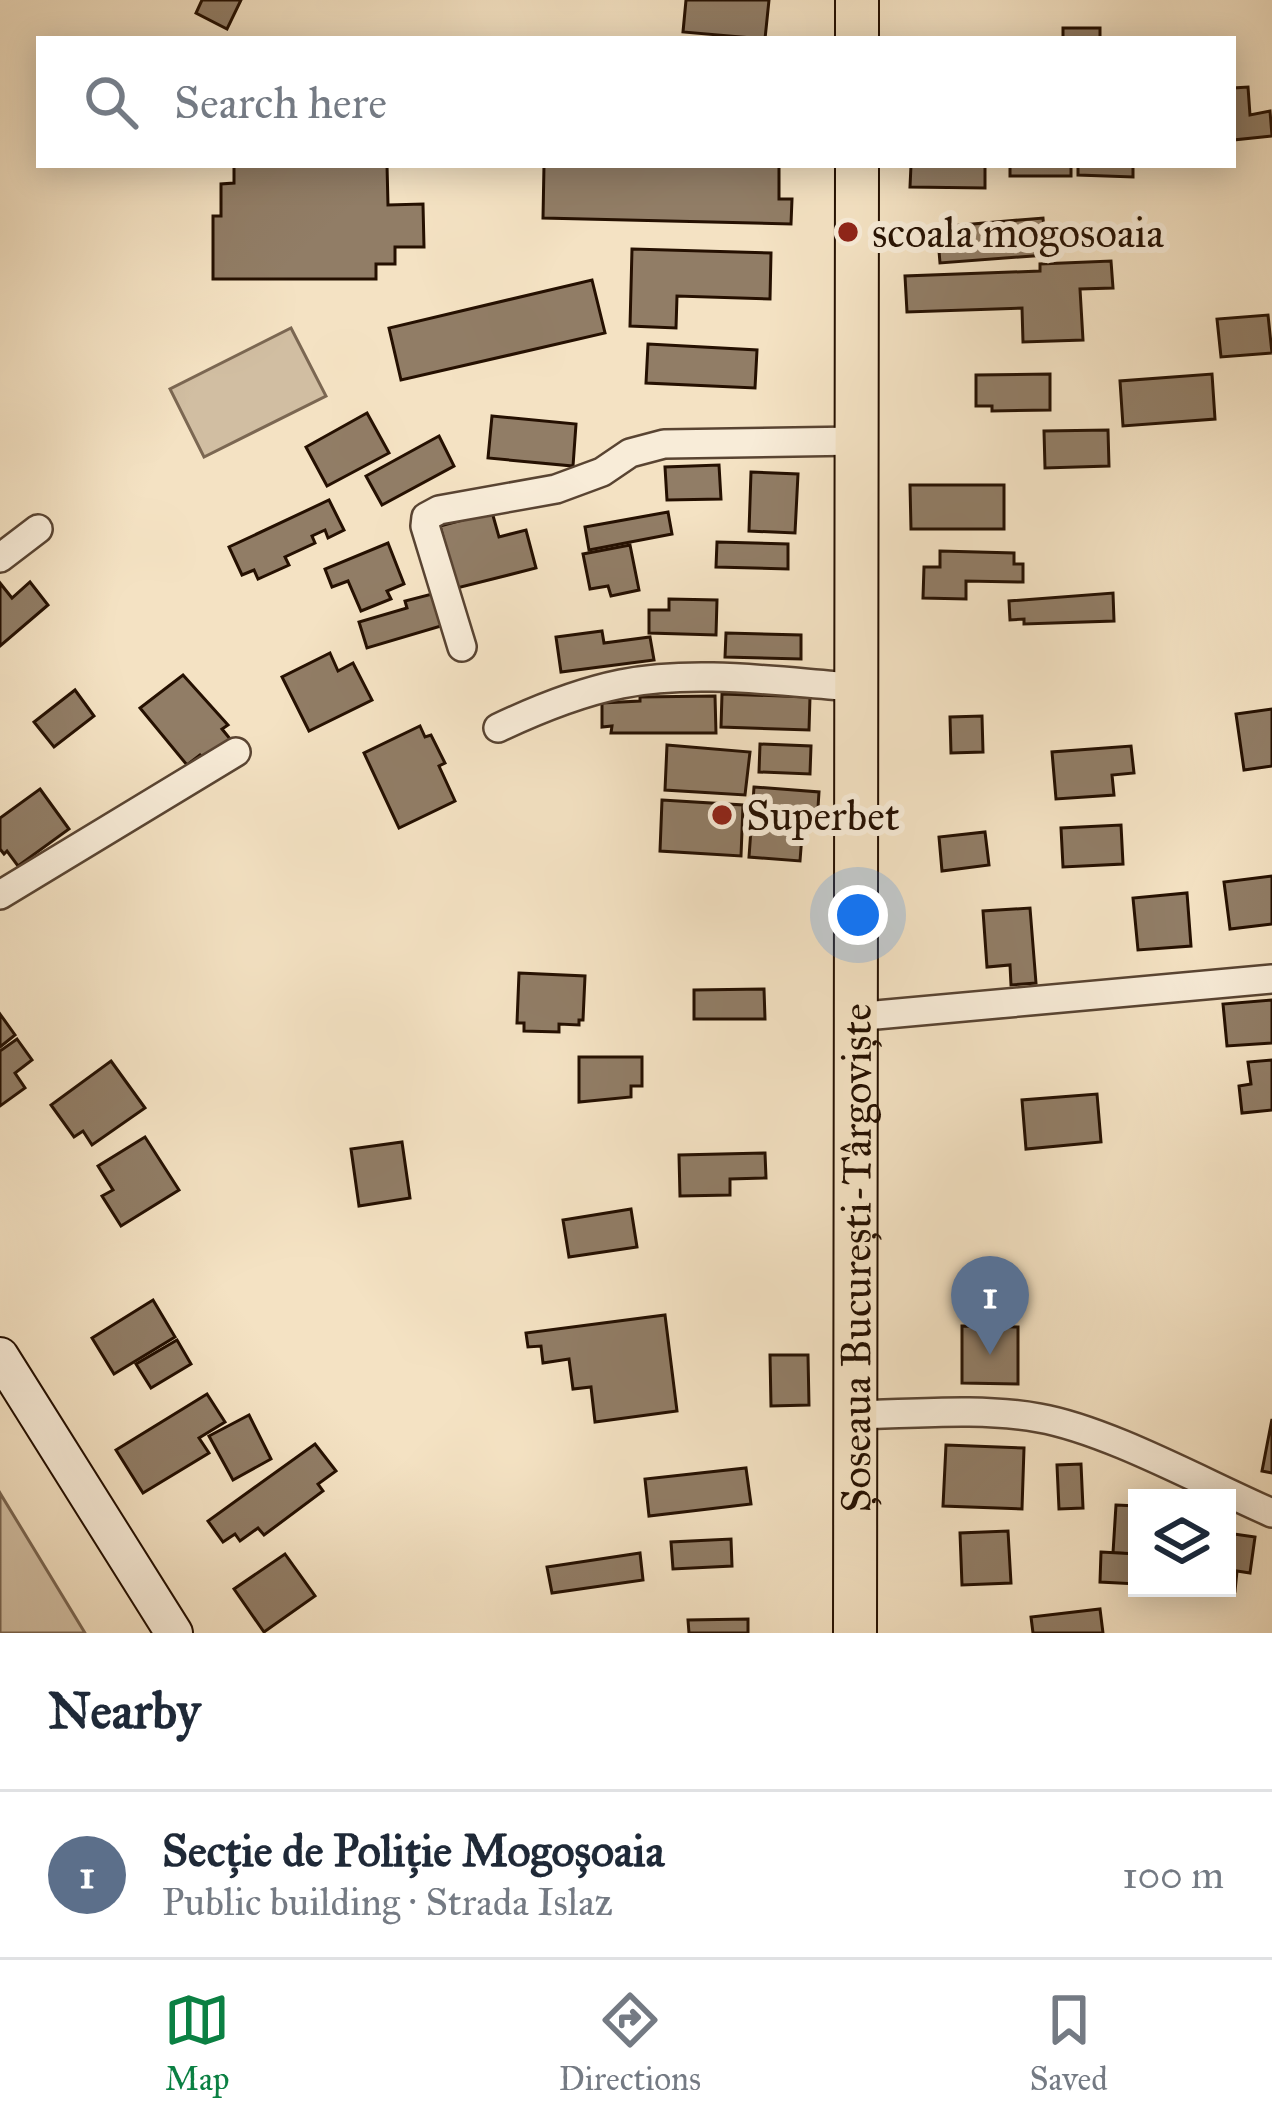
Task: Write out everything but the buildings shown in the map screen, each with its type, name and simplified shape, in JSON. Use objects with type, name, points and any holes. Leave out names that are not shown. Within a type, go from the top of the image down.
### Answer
[{"type":"main road","points":[[857,0],[857,36]]},
{"type":"main road","name":"Șoseaua București-Târgoviște","points":[[855,1633],[857,168]]},
{"type":"street","points":[[462,647],[425,526],[426,517],[439,510],[556,489],[602,472],[630,453],[664,444],[858,442]]},
{"type":"street","points":[[0,558],[38,529]]},
{"type":"street","points":[[498,728],[551,703],[626,683],[708,680],[856,687]]},
{"type":"street","points":[[0,895],[236,752]]},
{"type":"street","points":[[854,1017],[1272,979]]},
{"type":"street","points":[[0,1356],[174,1633]]},
{"type":"street","points":[[852,1415],[1001,1413],[1042,1418],[1088,1433],[1272,1514]]},
{"type":"shaded area","points":[[291,328],[326,396],[204,457],[170,389]]},
{"type":"shaded area","points":[[0,1493],[85,1633],[0,1633]]},
{"type":"place","name":"scoala mogosoaia","points":[[848,232]]},
{"type":"place","name":"Superbet","points":[[722,815]]},
{"type":"place","name":"Secție de Poliție Mogoșoaia","points":[[990,1355]]}]
